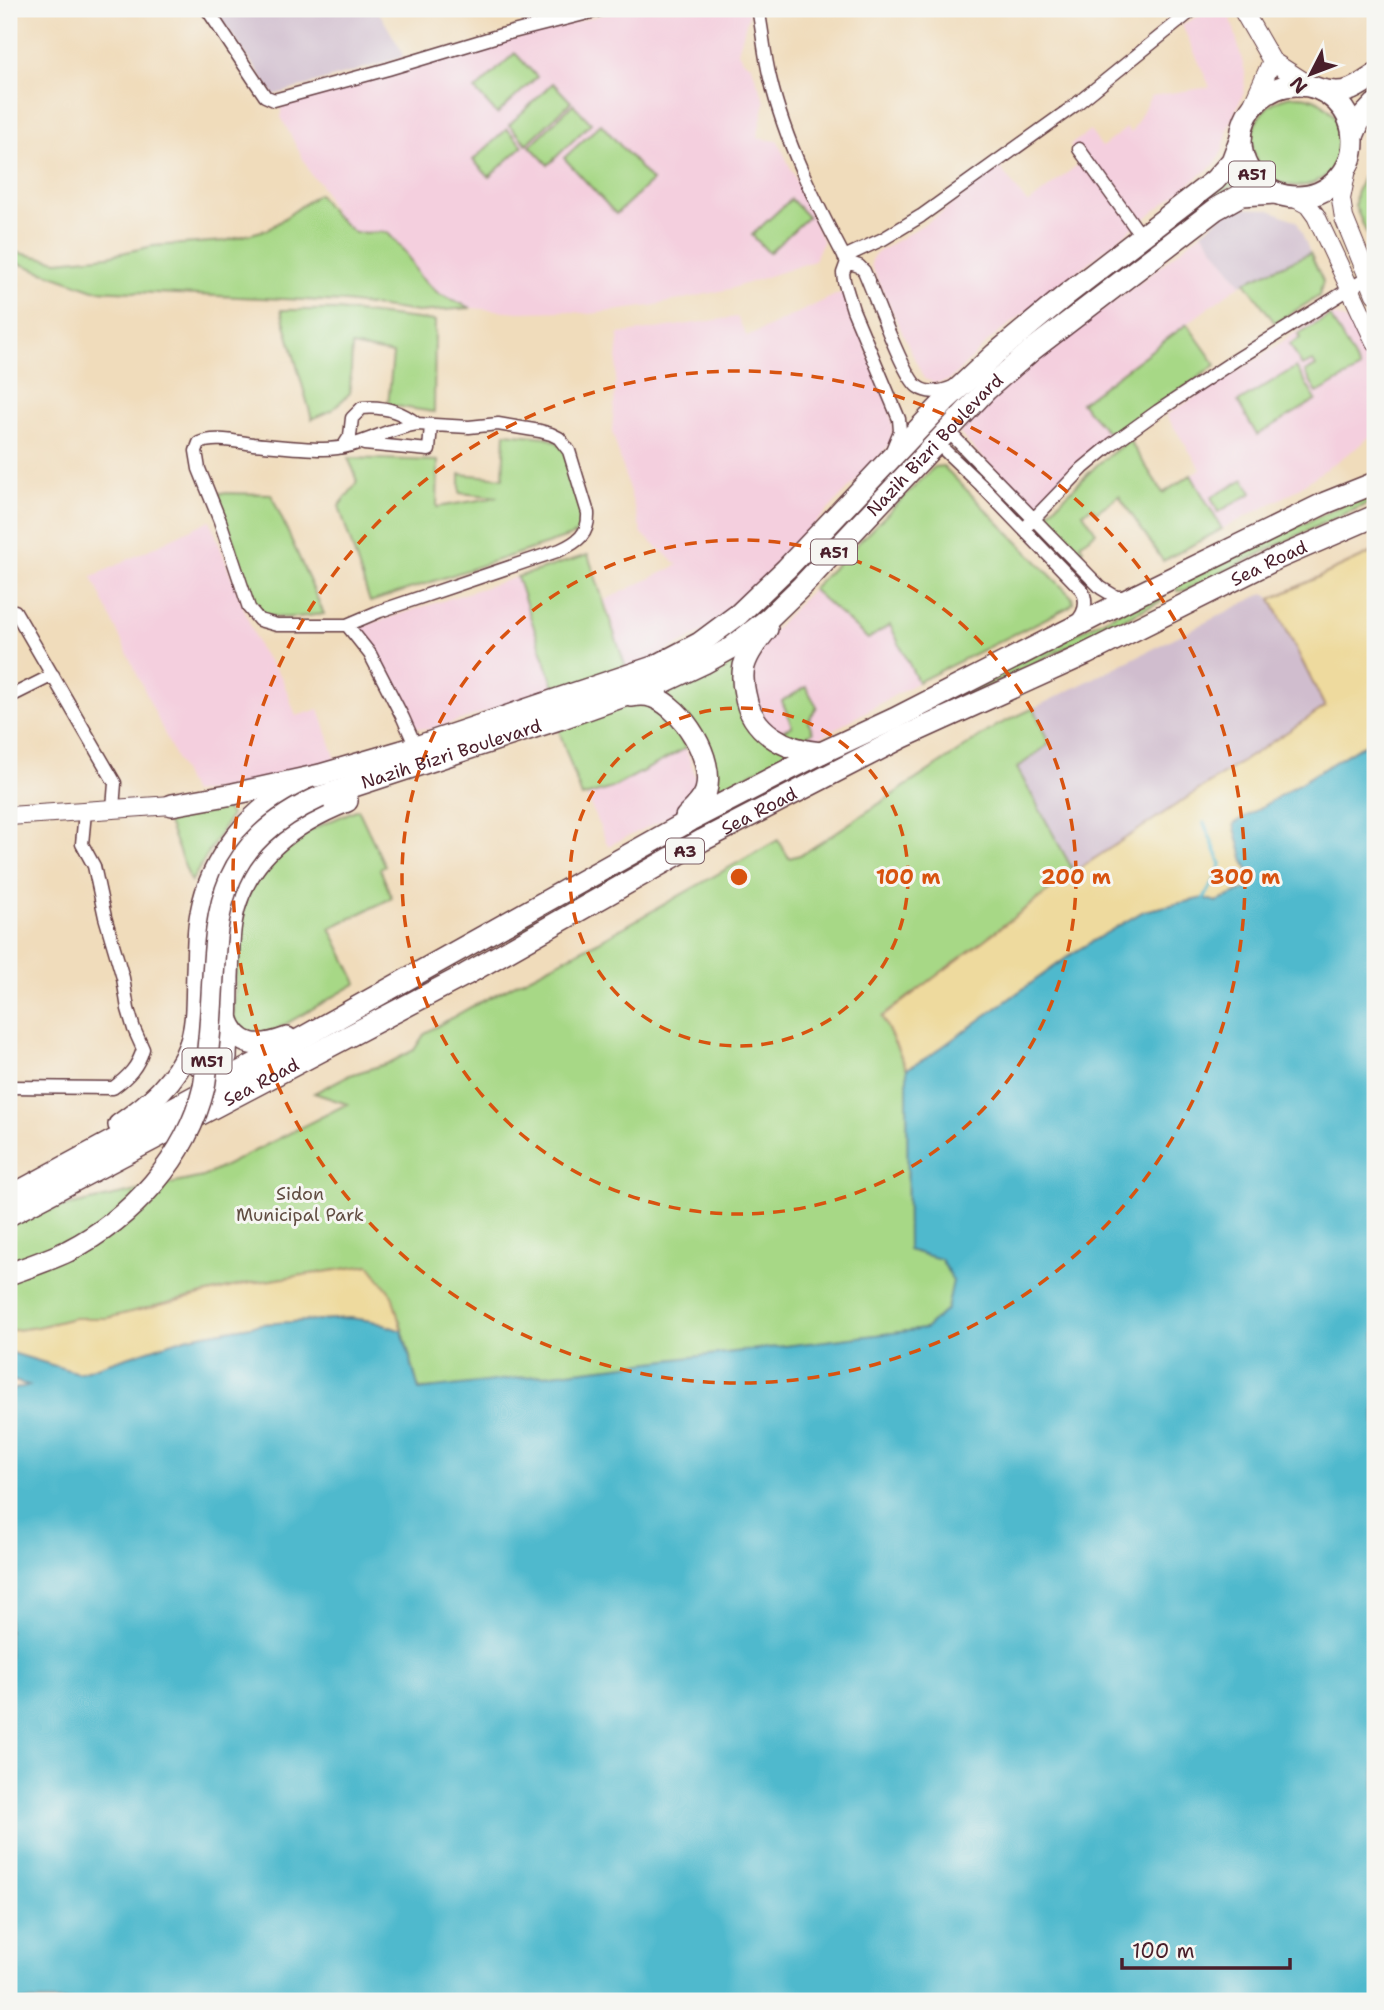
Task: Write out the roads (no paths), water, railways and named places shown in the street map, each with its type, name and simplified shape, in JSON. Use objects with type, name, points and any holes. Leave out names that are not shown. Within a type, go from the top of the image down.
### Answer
[{"type":"highway","points":[[1250,110],[1262,97],[1278,89],[1295,85],[1335,94],[1346,92],[1375,75]]},
{"type":"highway","points":[[1316,89],[1333,98],[1350,121],[1353,148],[1347,169]]},
{"type":"highway","points":[[1353,136],[1360,120],[1375,104]]},
{"type":"highway","name":"A51","points":[[1250,110],[1241,137],[1243,154],[1250,170],[1261,184],[1284,195],[1309,196],[1324,191],[1347,169]]},
{"type":"highway","name":"Nazih Bizri Boulevard","points":[[320,797],[423,753],[656,666],[699,643],[746,607],[786,569],[972,375],[1018,334],[1224,171],[1232,160],[1241,137]]},
{"type":"highway","name":"Nazih Bizri Boulevard","points":[[320,775],[423,753],[622,697],[666,681],[732,648],[768,619],[802,586],[986,390],[1032,350],[1232,198],[1241,195],[1284,195]]},
{"type":"highway","name":"Sea Road","points":[[42,1178],[211,1088],[665,835],[821,753],[1325,503],[1375,483]]},
{"type":"highway","name":"Sea Road","points":[[9,1215],[501,955],[704,841],[925,726],[1086,654],[1276,559],[1375,516]]},
{"type":"highway","points":[[1166,581],[1179,607]]},
{"type":"highway","points":[[802,586],[752,649],[744,667],[744,688],[749,709],[768,735],[786,746],[821,753]]},
{"type":"highway","points":[[622,697],[653,697],[668,706],[690,729],[704,757],[708,777],[705,796],[665,835]]},
{"type":"highway","points":[[192,1038],[193,1052],[199,1065],[217,1065],[226,1057],[232,917],[243,885],[261,857],[303,822],[384,785],[423,753]]},
{"type":"highway","points":[[172,805],[320,775]]},
{"type":"highway","name":"M51","points":[[9,1197],[110,1132],[163,1090],[181,1065],[192,1038],[201,913],[220,859],[232,841],[272,802],[320,775]]},
{"type":"highway","name":"M51","points":[[9,1274],[66,1252],[99,1233],[135,1203],[175,1155],[187,1133],[204,1087],[216,927],[225,890],[242,858],[266,830],[293,810],[320,797]]},
{"type":"highway","points":[[172,805],[220,803],[236,806],[241,813],[241,820],[232,841]]},
{"type":"highway","points":[[489,934],[501,955]]},
{"type":"highway","points":[[227,1018],[235,1034],[243,1041],[256,1045],[277,1042],[330,1022]]},
{"type":"main road","points":[[1242,9],[1272,61],[1316,89]]},
{"type":"main road","points":[[1250,110],[1272,61]]},
{"type":"main road","points":[[1347,169],[1342,191],[1344,218],[1372,275],[1375,294]]},
{"type":"main road","points":[[1284,195],[1308,205],[1317,216],[1375,342]]},
{"type":"main road","points":[[1325,503],[1375,473]]},
{"type":"main road","points":[[9,816],[172,805]]},
{"type":"street","points":[[207,9],[265,96],[274,100],[604,9]]},
{"type":"street","points":[[758,9],[769,76],[785,128],[811,190],[846,259],[859,265],[864,271],[894,344],[915,385],[927,391],[939,391],[972,375]]},
{"type":"street","points":[[872,477],[893,448],[900,427],[896,411],[853,310],[844,281],[846,259],[935,206],[1074,106],[1194,9]]},
{"type":"street","points":[[1079,149],[1142,237]]},
{"type":"street","points":[[1024,529],[1083,468],[1112,443],[1234,361],[1372,275]]},
{"type":"street","points":[[343,447],[350,436],[352,418],[362,408],[385,408],[401,412],[417,424]]},
{"type":"street","points":[[417,424],[498,424],[540,430],[559,438],[569,451],[586,504],[589,522],[586,530],[576,542],[560,550],[380,611],[347,625],[277,625],[265,623],[253,614],[202,478],[196,454],[197,446],[210,440],[327,449],[360,444],[393,430],[417,424]]},
{"type":"street","points":[[360,444],[429,450],[431,425]]},
{"type":"street","points":[[942,436],[1034,519],[1101,588],[1116,597],[1133,597]]},
{"type":"street","points":[[942,436],[1084,593],[1086,602],[1082,615],[1061,634]]},
{"type":"street","points":[[15,611],[115,783],[113,808]]},
{"type":"street","points":[[347,625],[370,654],[423,753]]},
{"type":"street","points":[[9,697],[53,676]]},
{"type":"street","points":[[9,1087],[113,1087],[139,1064],[143,1049],[128,1009],[123,978],[105,917],[94,866],[82,844],[85,812]]},
{"type":"water","points":[[1375,740],[1375,2001],[9,2001],[9,1391],[29,1385],[9,1380],[9,1352],[78,1373],[189,1337],[262,1324],[350,1318],[372,1321],[402,1331],[419,1390],[925,1329],[947,1309],[953,1281],[941,1259],[908,1250],[907,1069],[931,1055],[1076,951],[1144,911],[1204,898],[1216,902],[1255,885],[1244,861],[1234,824]]},
{"type":"waterway","points":[[1204,823],[1221,864],[1218,875],[1204,898]]},
{"type":"park label","name":"Sidon Municipal Park","points":[[300,1204]]}]
